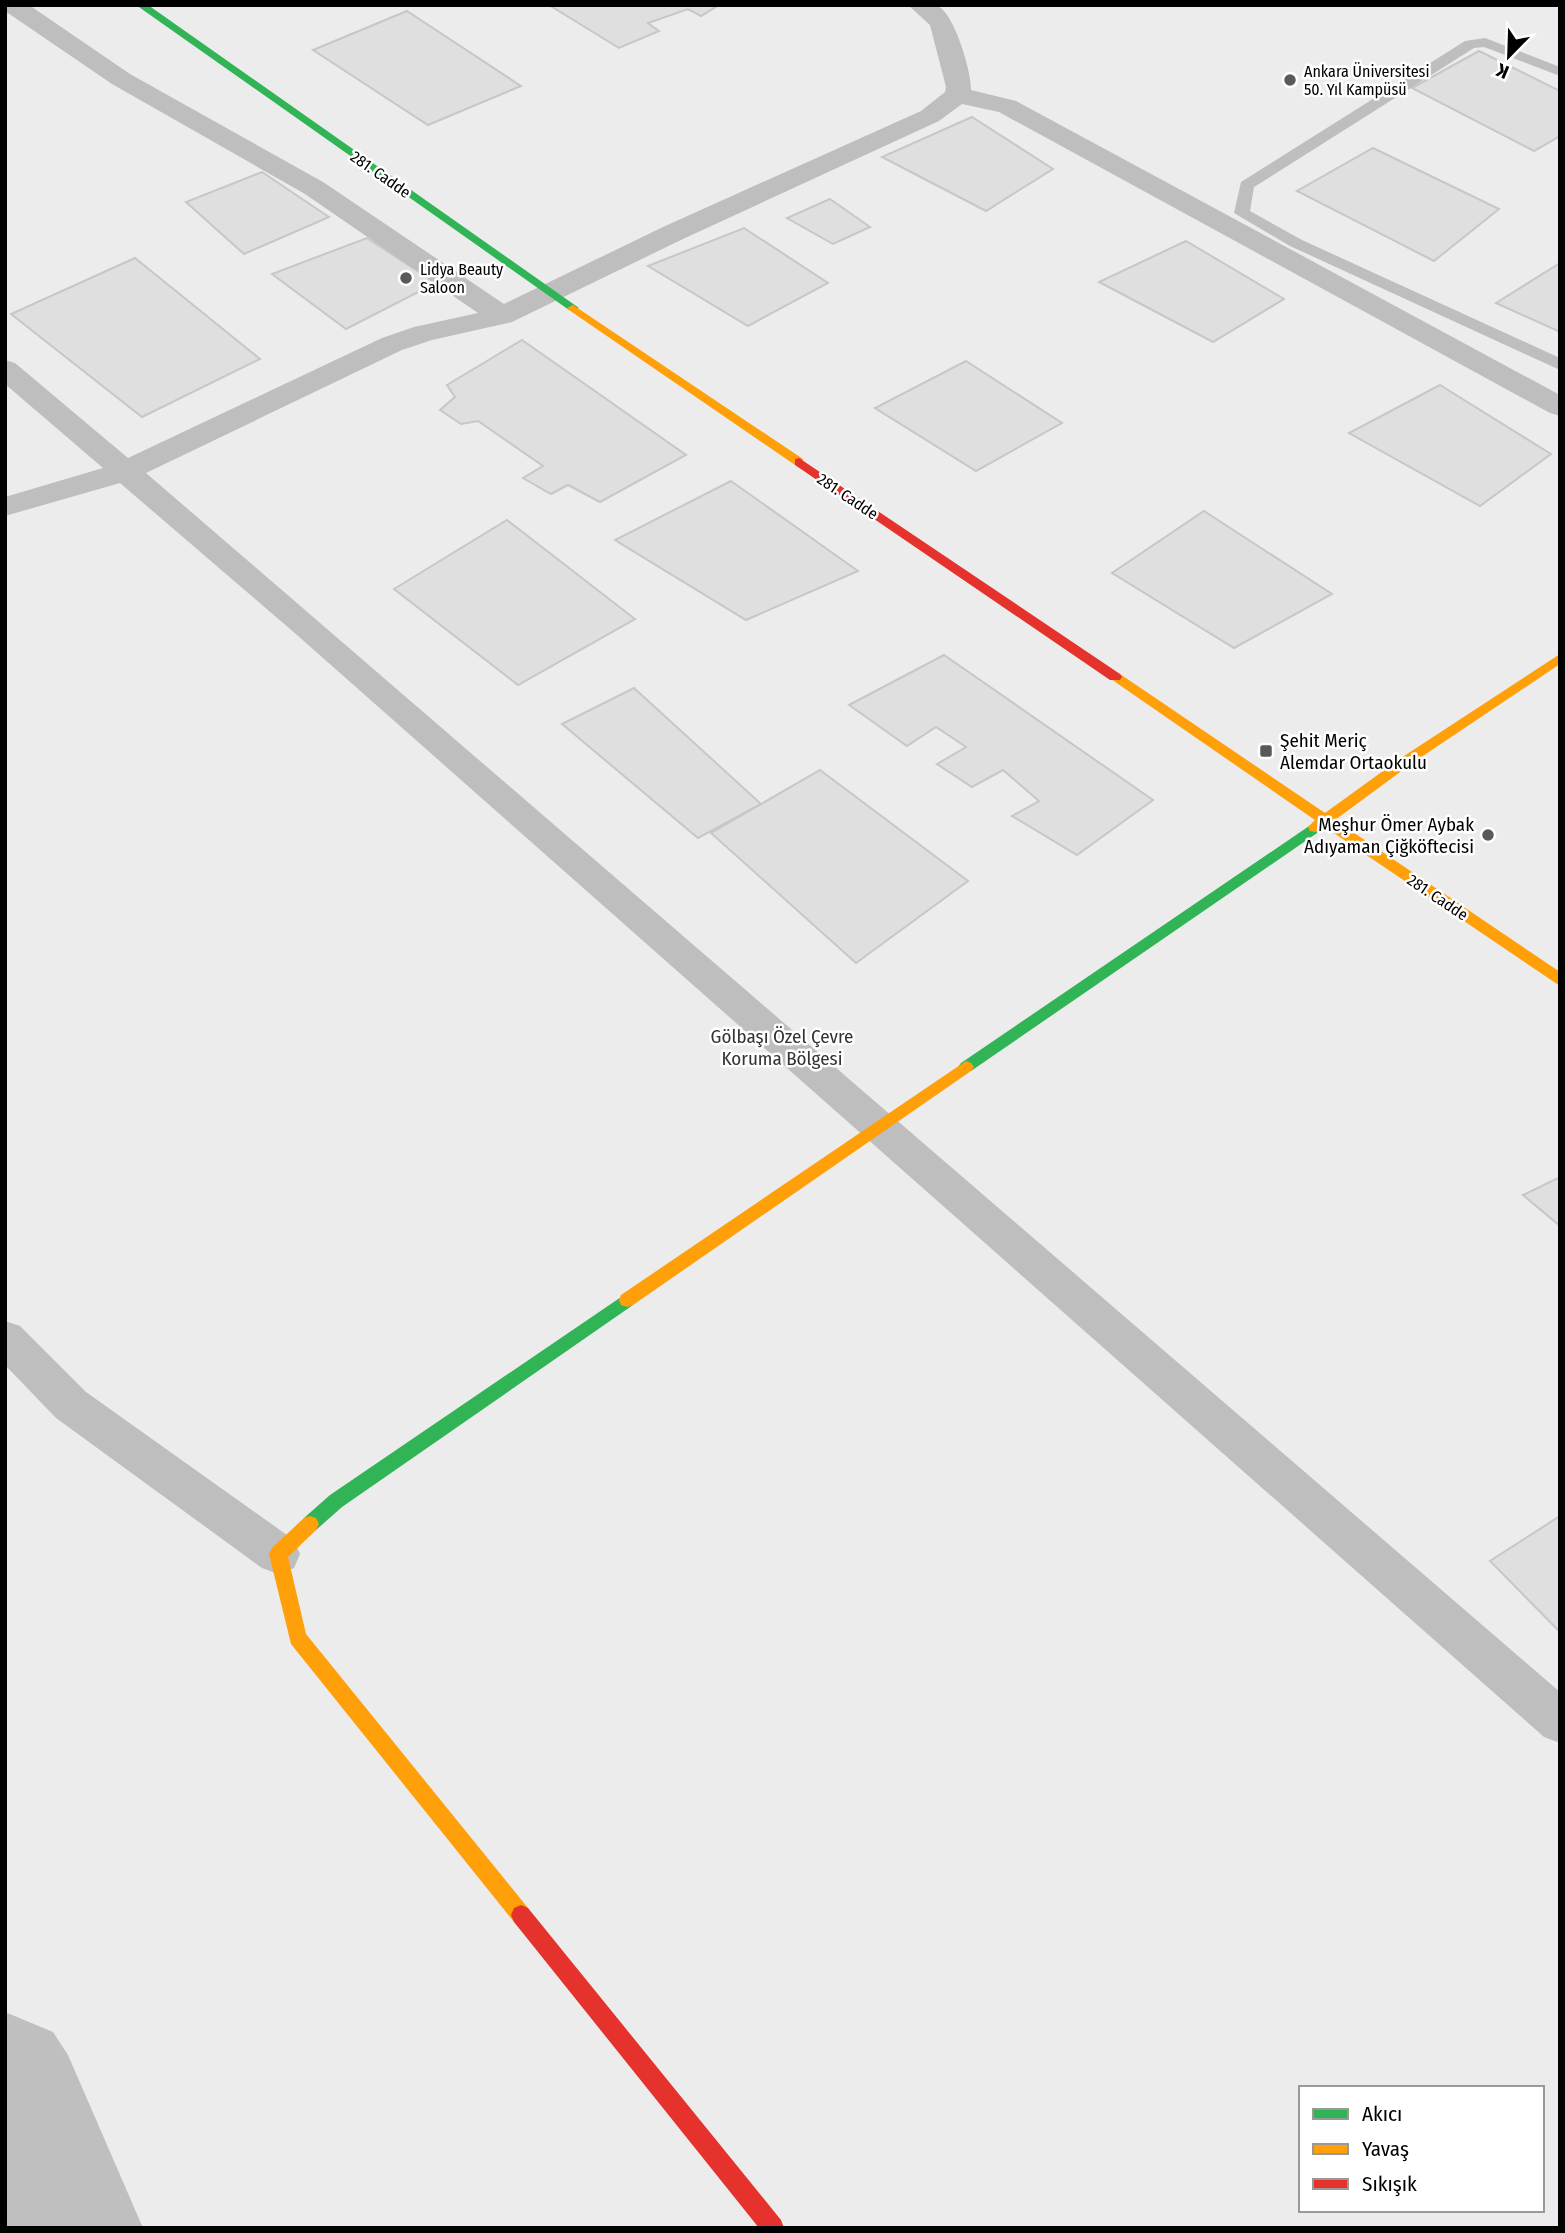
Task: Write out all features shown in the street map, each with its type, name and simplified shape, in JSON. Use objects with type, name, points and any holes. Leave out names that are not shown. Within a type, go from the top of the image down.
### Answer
[{"type":"street","points":[[12,5],[121,79],[314,188],[502,316]]},
{"type":"street","name":"281. Cadde","points":[[141,5],[551,293],[1560,980]]},
{"type":"street","points":[[5,507],[124,472],[392,344],[424,333],[502,316],[673,233],[930,116],[957,94],[959,87],[942,25],[937,17],[920,5]]},
{"type":"street","points":[[957,94],[1007,106],[1560,407]]},
{"type":"street","points":[[5,369],[308,628],[1560,1722]]},
{"type":"street","points":[[278,1553],[336,1501],[1325,820],[1406,761],[1560,658]]},
{"type":"street","points":[[5,1338],[71,1405],[278,1553],[298,1638],[772,2228]]},
{"type":"lane","points":[[1560,72],[1485,42],[1470,44],[1247,186],[1242,213],[1296,243],[1560,365]]},
{"type":"green space","name":"Gölbaşı Özel Çevre Koruma Bölgesi","points":[[5,5],[1560,5],[1560,2228],[5,2228]]},
{"type":"building","points":[[549,5],[719,5],[701,16],[688,9],[648,23],[659,31],[619,48]]},
{"type":"building","points":[[407,11],[521,86],[428,125],[313,50]]},
{"type":"building","points":[[1479,51],[1560,91],[1560,136],[1534,151],[1412,88]]},
{"type":"building","points":[[972,117],[1053,169],[986,211],[882,157]]},
{"type":"building","points":[[1373,148],[1499,209],[1434,261],[1297,191]]},
{"type":"building","points":[[262,172],[329,217],[244,254],[186,202]]},
{"type":"building","points":[[830,199],[870,227],[833,244],[787,218]]},
{"type":"building","points":[[744,228],[828,283],[748,326],[648,266]]},
{"type":"building","points":[[367,238],[436,283],[346,329],[272,274]]},
{"type":"building","points":[[1186,241],[1284,299],[1213,342],[1099,282]]},
{"type":"building","points":[[135,258],[260,359],[142,417],[11,314]]},
{"type":"building","points":[[1560,263],[1560,332],[1496,303]]},
{"type":"building","points":[[522,340],[686,455],[600,502],[568,485],[551,494],[523,478],[543,466],[478,421],[461,424],[440,410],[455,397],[447,385]]},
{"type":"building","points":[[966,361],[1062,423],[976,471],[875,408]]},
{"type":"building","points":[[1440,385],[1551,454],[1480,506],[1349,433]]},
{"type":"building","points":[[731,481],[858,571],[746,620],[615,540]]},
{"type":"building","points":[[1204,511],[1332,594],[1234,648],[1112,573]]},
{"type":"building","points":[[507,520],[635,619],[518,685],[394,589]]},
{"type":"building","points":[[944,655],[1153,800],[1077,855],[1012,816],[1039,801],[1003,770],[972,787],[937,764],[966,747],[936,727],[907,746],[849,705]]},
{"type":"building","points":[[634,688],[761,804],[698,838],[562,724]]},
{"type":"building","points":[[820,770],[968,881],[856,963],[711,833]]},
{"type":"building","points":[[1560,1177],[1560,1226],[1523,1195]]},
{"type":"building","points":[[1560,1516],[1560,1632],[1490,1561]]},
{"type":"waterway","points":[[5,2080],[20,2103],[72,2228]]},
{"type":"traffic: fast","points":[[141,5],[573,308]]},
{"type":"traffic: fast","points":[[966,1067],[1315,827]]},
{"type":"traffic: fast","points":[[310,1524],[336,1501],[627,1300]]},
{"type":"traffic: slow","points":[[573,308],[799,462]]},
{"type":"traffic: slow","points":[[1315,827],[1406,761],[1560,658]]},
{"type":"traffic: slow","points":[[1115,677],[1560,980]]},
{"type":"traffic: slow","points":[[627,1300],[966,1067]]},
{"type":"traffic: slow","points":[[310,1524],[278,1554],[298,1638],[521,1915]]},
{"type":"traffic: jam","points":[[799,462],[1115,677]]},
{"type":"traffic: jam","points":[[521,1915],[773,2228]]},
{"type":"place","name":"Ankara Üniversitesi 50. Yıl Kampüsü","points":[[1290,80]]},
{"type":"place","name":"Lidya Beauty Saloon","points":[[406,278]]},
{"type":"place","name":"Şehit Meriç Alemdar Ortaokulu","points":[[1266,751]]},
{"type":"place","name":"Meşhur Ömer Aybak Adıyaman Çiğköftecisi","points":[[1488,835]]}]
